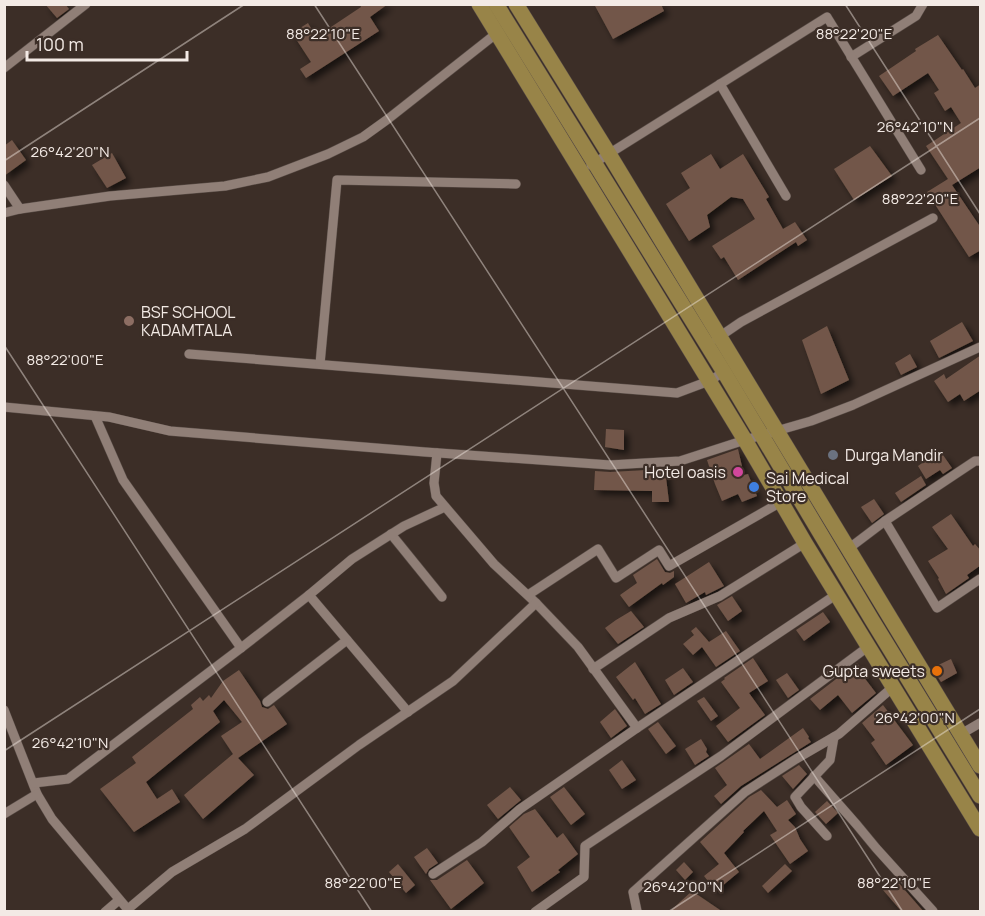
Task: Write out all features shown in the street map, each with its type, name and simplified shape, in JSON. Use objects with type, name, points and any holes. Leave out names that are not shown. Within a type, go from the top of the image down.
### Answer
[{"type":"highway","points":[[479,4],[502,29],[588,167],[709,381],[805,543],[981,829]]},
{"type":"highway","points":[[496,4],[502,29]]},
{"type":"highway","points":[[502,29],[520,10],[608,153],[713,341],[769,433],[872,620],[981,796]]},
{"type":"highway","points":[[588,167],[713,341],[724,372],[769,433],[848,549],[981,766]]},
{"type":"street","points":[[4,68],[86,4]]},
{"type":"street","points":[[851,57],[916,16],[923,4]]},
{"type":"street","points":[[588,167],[827,17],[921,170]]},
{"type":"street","points":[[4,213],[110,196],[225,186],[268,177],[328,154],[363,137],[502,29]]},
{"type":"street","points":[[720,84],[786,196]]},
{"type":"street","points":[[320,364],[337,180],[516,184]]},
{"type":"street","points":[[4,185],[20,209]]},
{"type":"street","points":[[713,341],[741,322],[933,218]]},
{"type":"street","points":[[4,407],[109,417],[170,431],[437,453],[610,465],[680,462],[853,405],[981,347]]},
{"type":"street","points":[[189,354],[677,393],[709,381],[724,372]]},
{"type":"street","points":[[95,416],[123,480],[241,648]]},
{"type":"street","points":[[437,453],[434,483],[436,496],[494,564],[528,595],[578,647],[637,728]]},
{"type":"street","points":[[848,549],[885,521],[975,461],[981,461]]},
{"type":"street","points":[[528,595],[598,549],[616,578],[659,550],[669,566],[781,502]]},
{"type":"street","points":[[34,783],[68,778],[241,648],[352,559],[404,526],[445,507]]},
{"type":"street","points":[[885,521],[937,609],[981,579]]},
{"type":"street","points":[[391,534],[442,597]]},
{"type":"street","points":[[593,669],[669,618],[720,596],[805,543]]},
{"type":"street","points":[[433,874],[482,842],[520,809],[837,594]]},
{"type":"street","points":[[309,595],[408,712]]},
{"type":"street","points":[[4,710],[37,794],[52,819],[129,910],[172,872],[245,829],[453,681],[536,603]]},
{"type":"street","points":[[267,702],[347,640]]},
{"type":"street","points":[[536,912],[584,878],[585,846],[721,756],[869,646]]},
{"type":"street","points":[[636,912],[633,892],[745,792],[839,734],[893,687]]},
{"type":"street","points":[[961,734],[981,723]]},
{"type":"street","points":[[827,837],[795,797],[830,760],[834,737]]},
{"type":"street","points":[[814,776],[933,911]]},
{"type":"street","points":[[4,814],[37,794]]},
{"type":"street","points":[[105,912],[119,900]]},
{"type":"building","points":[[45,4],[65,4],[69,9],[57,18]]},
{"type":"building","points":[[360,4],[388,4],[370,17],[379,31],[306,78],[300,69],[311,62],[292,33],[308,23],[316,37],[361,7]]},
{"type":"building","points":[[594,4],[661,4],[664,11],[613,39]]},
{"type":"building","points":[[938,35],[975,88],[981,84],[981,167],[952,185],[981,228],[981,250],[969,257],[927,192],[948,179],[926,146],[961,123],[951,107],[945,111],[934,93],[939,90],[928,73],[893,96],[879,76]]},
{"type":"building","points":[[12,140],[26,160],[4,176],[4,146]]},
{"type":"building","points":[[870,146],[892,176],[854,200],[834,169]]},
{"type":"building","points":[[112,153],[126,178],[107,188],[92,165]]},
{"type":"building","points":[[711,154],[720,169],[743,154],[769,197],[766,199],[783,229],[795,222],[807,240],[798,246],[796,242],[738,280],[724,257],[721,259],[712,246],[755,219],[743,199],[731,197],[707,215],[710,227],[689,241],[666,204],[690,188],[681,173]]},
{"type":"building","points":[[962,322],[973,341],[939,358],[930,341]]},
{"type":"building","points":[[827,326],[849,380],[821,394],[802,340]]},
{"type":"building","points":[[910,354],[917,367],[901,375],[895,363]]},
{"type":"building","points":[[981,355],[981,390],[964,401],[960,394],[948,402],[934,381],[944,374],[946,379]]},
{"type":"building","points":[[606,429],[624,430],[624,450],[605,447]]},
{"type":"building","points":[[738,449],[744,475],[748,474],[757,496],[742,502],[738,494],[722,501],[707,460]]},
{"type":"building","points":[[943,455],[952,468],[943,474],[940,470],[926,479],[918,466],[929,458],[932,462]]},
{"type":"building","points":[[665,469],[669,502],[652,502],[652,491],[594,490],[595,471]]},
{"type":"building","points":[[921,476],[926,485],[901,502],[895,493]]},
{"type":"building","points":[[874,499],[884,514],[872,523],[861,507]]},
{"type":"building","points":[[951,514],[973,546],[975,544],[981,551],[981,565],[967,575],[969,578],[946,594],[928,561],[948,549],[932,527]]},
{"type":"building","points":[[657,559],[665,572],[674,571],[674,577],[629,607],[620,595],[637,583],[633,575]]},
{"type":"building","points":[[709,562],[724,586],[706,595],[705,592],[686,603],[675,584]]},
{"type":"building","points":[[732,596],[742,611],[728,621],[717,605]]},
{"type":"building","points":[[631,611],[644,627],[618,644],[605,628]]},
{"type":"building","points":[[823,612],[830,622],[804,641],[796,630]]},
{"type":"building","points":[[696,627],[709,642],[726,631],[740,651],[716,667],[702,647],[693,655],[683,644],[694,635],[691,631]]},
{"type":"building","points":[[753,658],[768,681],[749,693],[765,715],[728,742],[716,726],[740,708],[721,682]]},
{"type":"building","points":[[951,659],[957,673],[941,682],[932,668]]},
{"type":"building","points":[[635,662],[661,704],[645,714],[635,698],[633,700],[616,677]]},
{"type":"building","points":[[857,663],[864,672],[863,676],[876,693],[852,713],[838,695],[820,710],[810,699]]},
{"type":"building","points":[[683,668],[693,682],[674,695],[665,680]]},
{"type":"building","points":[[239,670],[262,707],[268,709],[274,705],[287,724],[238,758],[254,775],[203,819],[184,795],[233,754],[221,736],[242,722],[224,700],[213,711],[220,722],[146,782],[157,799],[172,789],[180,802],[134,832],[100,789],[136,763],[132,757],[193,709],[191,705],[200,697],[203,701],[209,695],[211,698],[223,681]]},
{"type":"building","points":[[787,673],[799,690],[788,698],[776,680]]},
{"type":"building","points":[[704,697],[718,716],[711,721],[697,701]]},
{"type":"building","points":[[883,705],[913,745],[886,765],[871,743],[875,740],[862,723]]},
{"type":"building","points":[[615,709],[627,726],[611,738],[600,722]]},
{"type":"building","points":[[658,722],[676,746],[666,754],[648,729]]},
{"type":"building","points":[[803,728],[811,742],[741,786],[721,804],[714,796],[727,785],[715,768],[749,744],[760,759]]},
{"type":"building","points":[[701,739],[709,756],[695,765],[685,749]]},
{"type":"building","points":[[622,760],[636,780],[622,789],[609,770]]},
{"type":"building","points":[[799,765],[807,774],[793,789],[782,776]]},
{"type":"building","points":[[510,787],[521,800],[498,819],[487,805]]},
{"type":"building","points":[[564,787],[585,814],[571,825],[550,797]]},
{"type":"building","points":[[761,790],[777,807],[787,800],[796,814],[788,820],[795,827],[808,851],[790,864],[770,835],[777,831],[764,811],[724,853],[739,872],[716,891],[704,876],[719,864],[700,842],[749,797]]},
{"type":"building","points":[[827,801],[838,813],[826,824],[815,812]]},
{"type":"building","points":[[535,809],[557,838],[563,833],[578,854],[558,870],[560,872],[532,892],[517,867],[530,857],[509,827],[524,814]]},
{"type":"building","points":[[427,848],[438,863],[426,874],[414,857]]},
{"type":"building","points":[[467,860],[484,883],[451,909],[430,880],[437,880]]},
{"type":"building","points":[[684,862],[693,872],[685,880],[676,870]]},
{"type":"building","points":[[398,864],[415,885],[406,893],[389,872]]},
{"type":"building","points":[[785,864],[792,871],[768,893],[762,886]]},
{"type":"building","points":[[892,880],[894,882],[896,880],[924,912],[902,912],[883,890],[887,887],[885,885]]},
{"type":"building","points":[[692,891],[723,912],[669,912]]},
{"type":"place","name":"BSF SCHOOL KADAMTALA","points":[[129,321]]},
{"type":"place","name":"Durga Mandir","points":[[833,455]]},
{"type":"place","name":"Hotel oasis","points":[[738,472]]},
{"type":"place","name":"Sai Medical Store","points":[[754,487]]},
{"type":"place","name":"Gupta sweets","points":[[937,671]]}]
